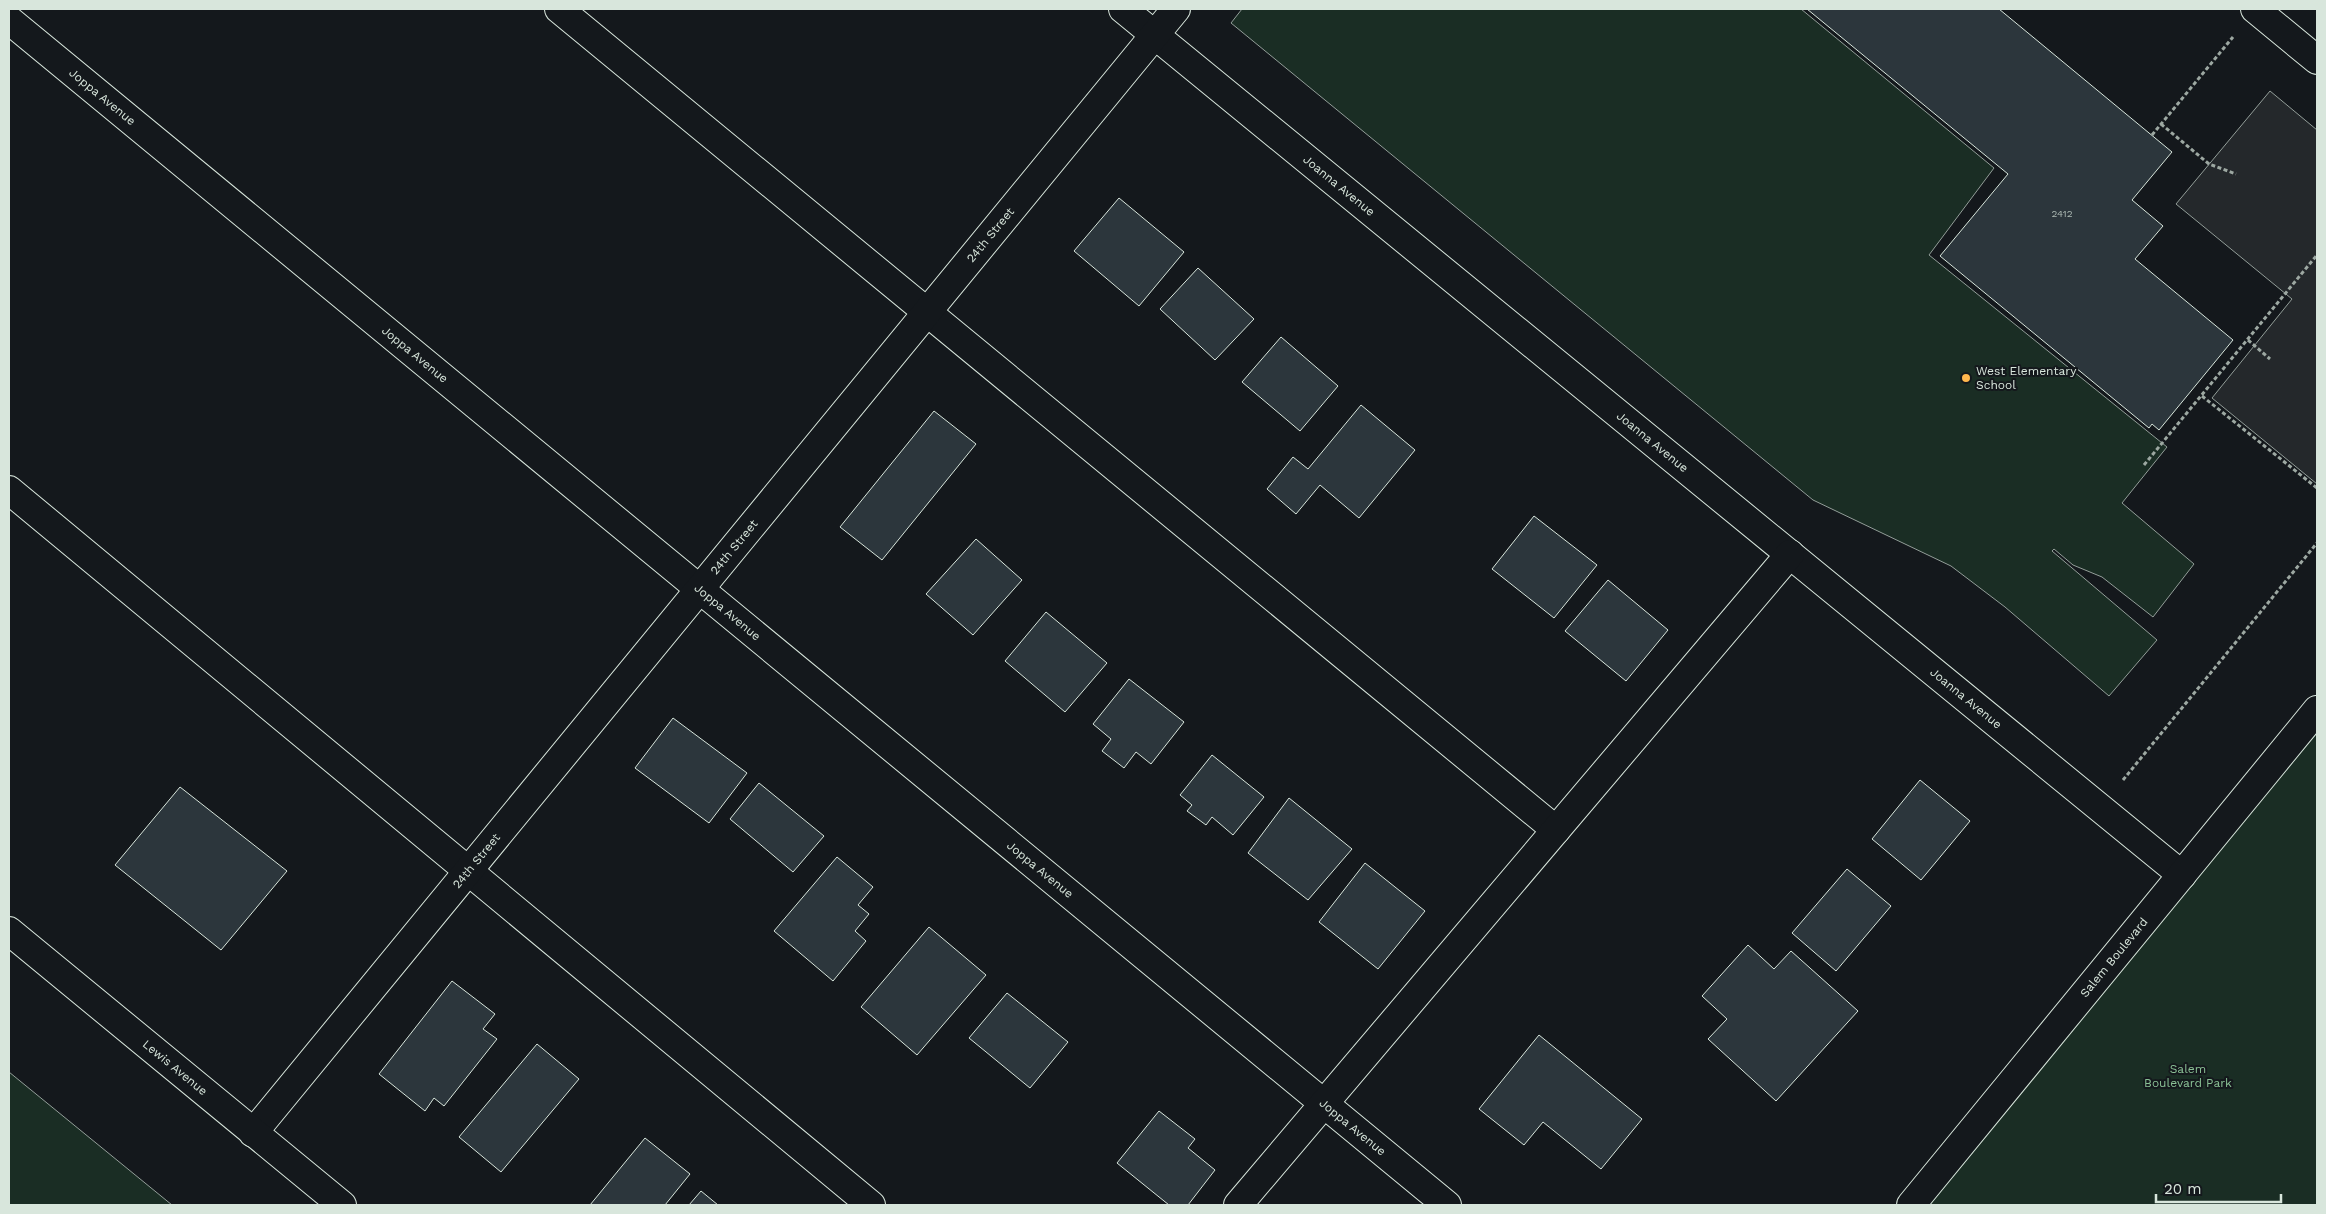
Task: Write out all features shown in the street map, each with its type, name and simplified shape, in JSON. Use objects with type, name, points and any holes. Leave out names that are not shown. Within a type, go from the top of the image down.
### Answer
[{"type":"street","points":[[559,9],[1556,830]]},
{"type":"street","name":"Joanna Avenue","points":[[1123,9],[2182,875]]},
{"type":"street","name":"24th Street","points":[[254,1133],[1176,9]]},
{"type":"street","points":[[2256,9],[2317,60]]},
{"type":"street","name":"Joppa Avenue","points":[[9,20],[1447,1205]]},
{"type":"street","points":[[9,490],[871,1205]]},
{"type":"street","points":[[1238,1205],[1790,554]]},
{"type":"street","name":"Salem Boulevard","points":[[1911,1205],[2317,710]]},
{"type":"street","name":"Lewis Avenue","points":[[9,931],[342,1205]]},
{"type":"path","points":[[2152,135],[2256,9]]},
{"type":"path","points":[[2161,124],[2209,164],[2236,174]]},
{"type":"path","points":[[2144,465],[2317,255]]},
{"type":"path","points":[[2248,340],[2270,359]]},
{"type":"path","points":[[2202,396],[2317,488]]},
{"type":"path","points":[[2100,808],[2317,543]]},
{"type":"green space","points":[[1242,9],[1801,9],[1994,168],[1929,255],[2167,447],[2122,503],[2194,564],[2153,617],[2102,577],[2073,565],[2054,549],[2052,551],[2157,640],[2109,696],[2005,607],[1951,566],[1813,500],[1231,23]]},
{"type":"green space","name":"Salem Boulevard Park","points":[[2317,713],[2317,1205],[1915,1205]]},
{"type":"green space","points":[[9,1072],[172,1205],[9,1205]]},
{"type":"shaded area","points":[[2270,91],[2317,130],[2317,484],[2212,398],[2292,299],[2176,204]]},
{"type":"building","points":[[1807,9],[1999,9],[2172,152],[2132,200],[2163,226],[2135,259],[2233,340],[2159,430],[2152,424],[2149,428],[1940,256],[2008,174]]},
{"type":"building","points":[[1119,198],[1184,252],[1139,306],[1074,251]]},
{"type":"building","points":[[1198,268],[1254,319],[1215,360],[1160,309]]},
{"type":"building","points":[[1281,337],[1338,386],[1300,431],[1242,382]]},
{"type":"building","points":[[1361,405],[1415,450],[1359,518],[1320,485],[1296,514],[1267,489],[1293,457],[1308,469]]},
{"type":"building","points":[[934,411],[976,444],[882,560],[840,527]]},
{"type":"building","points":[[1534,516],[1597,565],[1554,618],[1492,569]]},
{"type":"building","points":[[976,539],[1022,580],[973,635],[926,594]]},
{"type":"building","points":[[1608,580],[1668,630],[1626,681],[1565,631]]},
{"type":"building","points":[[1046,612],[1107,663],[1065,712],[1005,661]]},
{"type":"building","points":[[1129,679],[1184,722],[1151,764],[1136,752],[1124,768],[1102,751],[1111,739],[1093,724]]},
{"type":"building","points":[[673,718],[747,773],[709,823],[635,768]]},
{"type":"building","points":[[1212,755],[1264,797],[1233,835],[1212,817],[1206,825],[1187,811],[1192,805],[1180,795]]},
{"type":"building","points":[[1920,780],[1970,821],[1921,880],[1872,839]]},
{"type":"building","points":[[759,783],[824,836],[793,872],[730,819]]},
{"type":"building","points":[[180,787],[287,871],[221,950],[115,865]]},
{"type":"building","points":[[1289,798],[1352,849],[1308,900],[1248,853]]},
{"type":"building","points":[[837,857],[873,887],[858,905],[869,914],[855,931],[866,941],[833,981],[774,931]]},
{"type":"building","points":[[1365,863],[1425,911],[1378,969],[1319,922]]},
{"type":"building","points":[[1847,869],[1891,906],[1836,971],[1792,933]]},
{"type":"building","points":[[929,927],[986,975],[917,1055],[861,1007]]},
{"type":"building","points":[[1748,945],[1774,969],[1791,951],[1858,1011],[1776,1101],[1708,1039],[1727,1019],[1702,996]]},
{"type":"building","points":[[452,981],[495,1014],[483,1029],[497,1039],[444,1106],[434,1098],[425,1111],[379,1074]]},
{"type":"building","points":[[1007,993],[1068,1042],[1030,1088],[969,1038]]},
{"type":"building","points":[[1539,1035],[1642,1119],[1601,1169],[1543,1122],[1524,1145],[1479,1109]]},
{"type":"building","points":[[537,1044],[579,1079],[501,1172],[459,1137]]},
{"type":"building","points":[[1159,1111],[1195,1139],[1188,1148],[1215,1170],[1188,1205],[1169,1205],[1117,1163]]},
{"type":"building","points":[[645,1138],[690,1174],[665,1205],[590,1205]]},
{"type":"building","points":[[701,1191],[718,1205],[689,1205]]},
{"type":"place","name":"West Elementary School","points":[[1966,378]]}]
